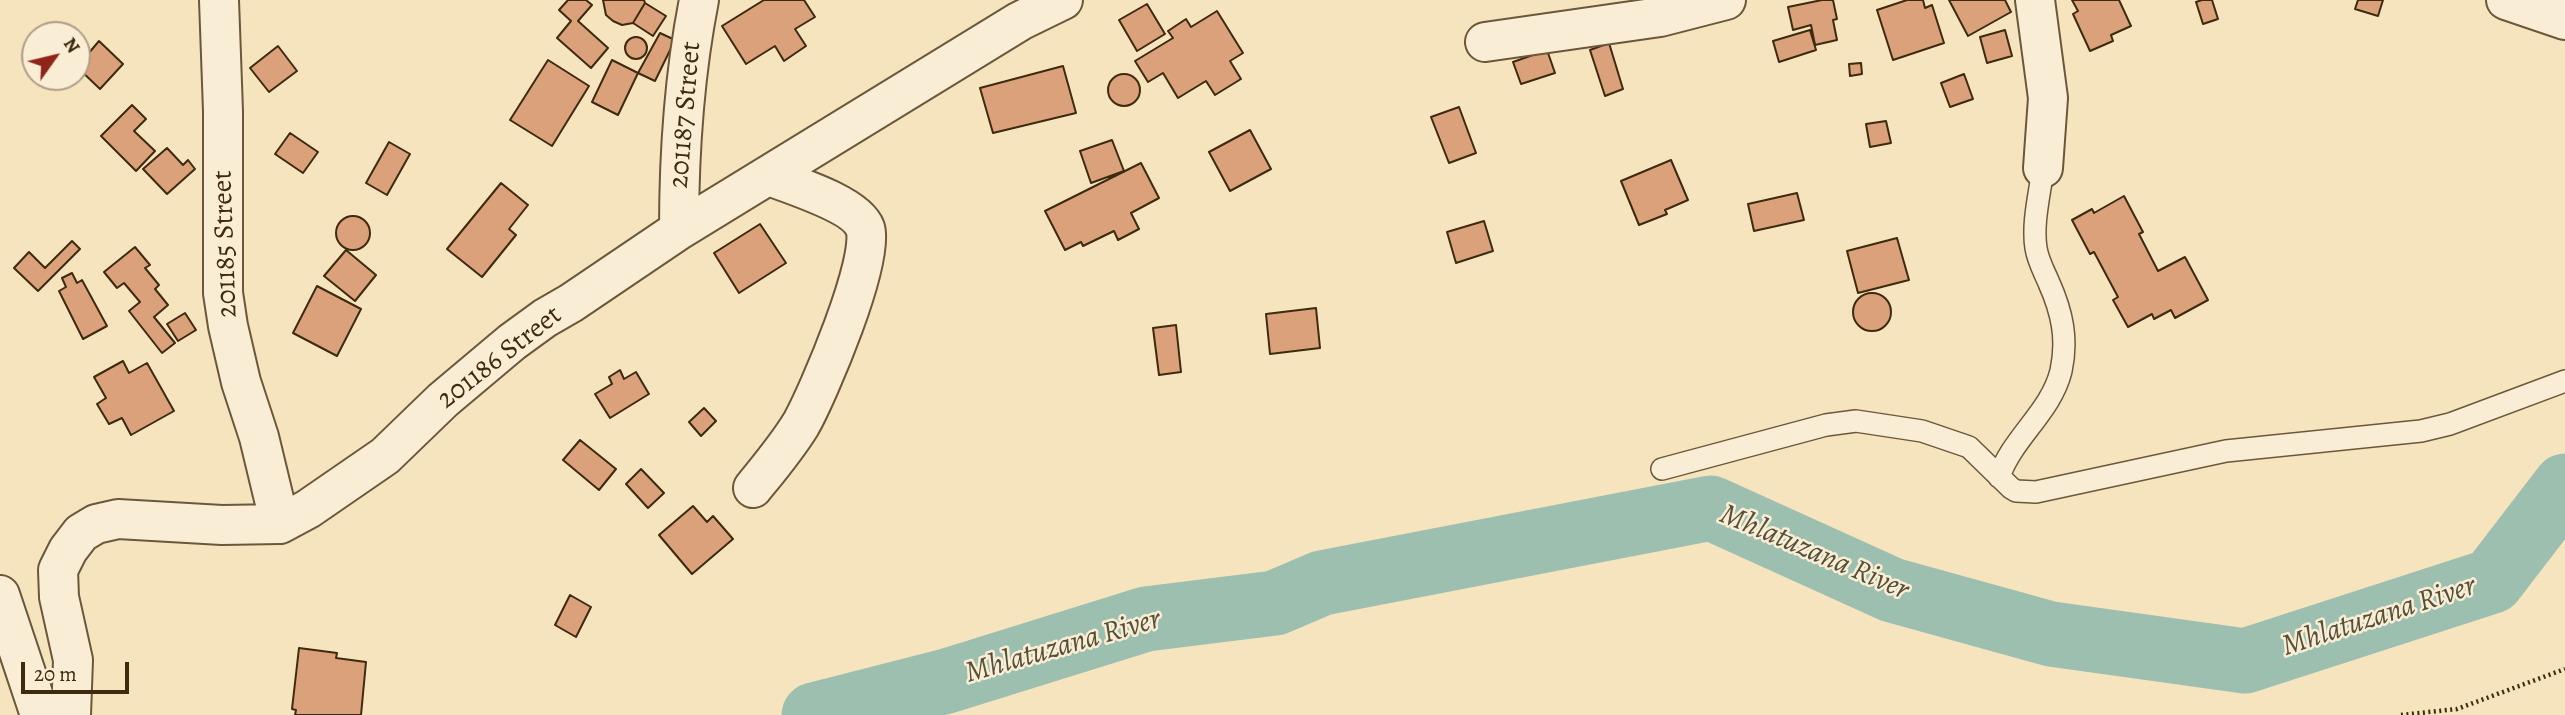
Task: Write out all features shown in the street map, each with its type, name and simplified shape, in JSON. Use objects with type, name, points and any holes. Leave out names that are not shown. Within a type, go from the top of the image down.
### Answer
[{"type":"street","name":"201185 Street","points":[[219,0],[223,111],[223,293],[241,382],[259,436],[281,524]]},
{"type":"street","name":"201187 Street","points":[[679,230],[679,164],[687,59],[699,0]]},
{"type":"street","name":"201186 Street","points":[[71,715],[73,660],[60,597],[58,570],[81,533],[96,524],[118,519],[222,525],[281,524],[341,488],[385,456],[443,400],[512,342],[679,230],[1020,20],[1063,0]]},
{"type":"street","points":[[1485,41],[1648,19],[1726,0]]},
{"type":"street","points":[[2035,0],[2048,97],[2043,168]]},
{"type":"street","points":[[2506,0],[2565,19]]},
{"type":"street","points":[[753,488],[796,432],[826,369],[849,309],[863,259],[866,235],[864,226],[847,210],[769,176]]},
{"type":"street","points":[[0,595],[40,715]]},
{"type":"lane","points":[[1999,477],[2008,456],[2058,382],[2063,358],[2062,314],[2040,264],[2035,239],[2043,168]]},
{"type":"lane","points":[[1662,469],[1826,425],[1856,422],[1923,431],[1957,442],[1978,453],[1999,477],[2016,491],[2036,492],[2226,451],[2421,431],[2449,424],[2565,382]]},
{"type":"path","points":[[2401,715],[2458,709],[2565,669]]},
{"type":"building","points":[[568,0],[586,0],[592,5],[578,21],[608,48],[591,68],[557,38],[571,21],[559,10]]},
{"type":"building","points":[[603,0],[644,0],[645,3],[633,23],[622,25],[606,15]]},
{"type":"building","points":[[764,0],[804,0],[815,17],[795,29],[806,46],[784,61],[775,46],[746,64],[722,26]]},
{"type":"building","points":[[1833,0],[1837,40],[1815,45],[1811,25],[1793,30],[1788,7]]},
{"type":"building","points":[[1907,0],[1923,0],[1925,8],[1932,5],[1944,43],[1893,60],[1877,10]]},
{"type":"building","points":[[1949,0],[2005,0],[2011,12],[1968,36]]},
{"type":"building","points":[[2072,0],[2119,0],[2131,26],[2111,35],[2113,41],[2090,51],[2073,14],[2078,11]]},
{"type":"building","points":[[2212,0],[2218,19],[2203,24],[2196,2]]},
{"type":"building","points":[[2358,0],[2383,0],[2378,16],[2355,9]]},
{"type":"building","points":[[645,3],[666,16],[653,36],[633,23]]},
{"type":"building","points":[[1147,4],[1165,34],[1137,51],[1119,20]]},
{"type":"building","points":[[1217,11],[1243,53],[1230,61],[1241,79],[1215,95],[1206,81],[1178,98],[1163,73],[1148,82],[1135,61],[1173,38],[1168,31],[1186,19],[1191,27]]},
{"type":"building","points":[[1810,30],[1816,50],[1779,62],[1773,41]]},
{"type":"building","points":[[2005,30],[2012,56],[1987,63],[1980,37]]},
{"type":"building","points":[[660,33],[675,40],[655,81],[638,73]]},
{"type":"building","points":[[636,37],[644,40],[647,48],[644,56],[636,59],[628,56],[625,48],[628,40]]},
{"type":"building","points":[[99,41],[123,64],[100,89],[91,80],[91,50]]},
{"type":"building","points":[[1609,43],[1623,89],[1605,96],[1590,50]]},
{"type":"building","points":[[278,46],[297,71],[269,92],[250,68]]},
{"type":"building","points":[[1547,50],[1555,73],[1521,84],[1513,62]]},
{"type":"building","points":[[548,60],[589,86],[552,146],[510,120]]},
{"type":"building","points":[[612,60],[638,73],[618,115],[592,102]]},
{"type":"building","points":[[1861,63],[1862,74],[1850,76],[1849,64]]},
{"type":"building","points":[[1063,66],[1076,113],[993,133],[980,88]]},
{"type":"building","points":[[1124,74],[1136,78],[1140,90],[1136,102],[1124,106],[1112,102],[1108,90],[1112,78]]},
{"type":"building","points":[[1964,74],[1973,99],[1950,107],[1941,83]]},
{"type":"building","points":[[132,105],[146,119],[134,131],[155,151],[136,171],[101,136]]},
{"type":"building","points":[[1459,107],[1476,153],[1449,163],[1431,117]]},
{"type":"building","points":[[1886,121],[1891,143],[1870,147],[1866,124]]},
{"type":"building","points":[[1250,130],[1271,169],[1230,191],[1209,152]]},
{"type":"building","points":[[290,133],[318,152],[303,173],[275,154]]},
{"type":"building","points":[[1112,140],[1124,171],[1091,183],[1080,151]]},
{"type":"building","points":[[389,142],[410,154],[387,195],[366,183]]},
{"type":"building","points":[[167,148],[183,165],[188,160],[195,169],[167,194],[143,169]]},
{"type":"building","points":[[1671,160],[1688,200],[1665,210],[1667,214],[1639,225],[1621,181]]},
{"type":"building","points":[[1141,163],[1159,198],[1131,213],[1139,229],[1118,240],[1114,231],[1083,246],[1081,242],[1065,250],[1045,211]]},
{"type":"building","points":[[501,183],[528,205],[509,229],[516,235],[482,277],[447,249]]},
{"type":"building","points":[[1797,193],[1804,220],[1754,231],[1748,204]]},
{"type":"building","points":[[2124,196],[2143,232],[2139,234],[2158,271],[2185,257],[2208,300],[2175,318],[2171,310],[2154,319],[2152,314],[2128,327],[2113,300],[2118,297],[2094,252],[2090,254],[2072,220],[2092,209],[2094,213]]},
{"type":"building","points":[[353,216],[365,221],[370,233],[365,245],[353,250],[341,245],[336,233],[341,221]]},
{"type":"building","points":[[1484,221],[1493,251],[1456,263],[1447,232]]},
{"type":"building","points":[[760,224],[786,263],[739,293],[714,253]]},
{"type":"building","points":[[1897,238],[1909,280],[1858,293],[1847,251]]},
{"type":"building","points":[[72,241],[80,249],[38,291],[14,268],[29,252],[45,268]]},
{"type":"building","points":[[135,247],[150,265],[145,268],[159,285],[155,289],[168,305],[154,317],[175,343],[162,353],[129,311],[140,302],[124,283],[117,288],[104,272]]},
{"type":"building","points":[[346,250],[376,275],[355,301],[324,276]]},
{"type":"building","points":[[72,273],[77,283],[82,280],[107,326],[83,339],[59,291],[66,287],[62,278]]},
{"type":"building","points":[[317,286],[361,309],[337,356],[293,333]]},
{"type":"building","points":[[1872,293],[1885,299],[1891,312],[1885,325],[1872,331],[1859,325],[1853,312],[1859,299]]},
{"type":"building","points":[[1316,308],[1320,348],[1270,354],[1266,314]]},
{"type":"building","points":[[185,313],[196,330],[178,341],[167,324]]},
{"type":"building","points":[[1176,325],[1181,372],[1159,375],[1153,328]]},
{"type":"building","points":[[123,361],[129,373],[147,363],[174,411],[131,435],[122,418],[109,424],[97,404],[106,398],[94,377]]},
{"type":"building","points":[[620,370],[624,379],[636,372],[649,394],[610,418],[595,394],[612,384],[609,377]]},
{"type":"building","points":[[704,408],[716,421],[701,436],[689,422]]},
{"type":"building","points":[[580,440],[616,469],[599,490],[563,460]]},
{"type":"building","points":[[641,469],[664,493],[648,508],[626,484]]},
{"type":"building","points":[[693,506],[707,522],[713,516],[733,539],[692,574],[659,535]]},
{"type":"building","points":[[570,595],[591,607],[576,637],[555,625]]},
{"type":"building","points":[[299,648],[337,653],[336,658],[366,662],[361,715],[295,715],[296,710],[292,709]]},
{"type":"waterway","name":"Mhlatuzana River","points":[[814,715],[947,681],[1146,619],[1275,603],[1322,583],[1711,508],[1892,590],[2051,634],[2245,661],[2492,581],[2565,486]]}]
